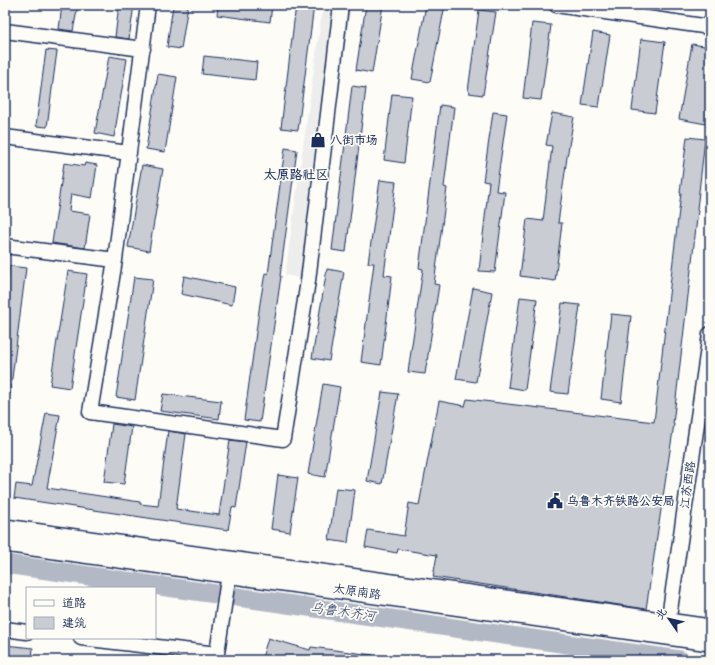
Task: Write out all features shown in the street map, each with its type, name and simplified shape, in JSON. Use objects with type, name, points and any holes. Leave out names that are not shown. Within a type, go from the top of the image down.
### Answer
[{"type":"main road","points":[[5,528],[230,573]]},
{"type":"main road","name":"太原南路","points":[[5,543],[667,629],[710,642]]},
{"type":"main road","points":[[667,629],[710,628]]},
{"type":"street","points":[[148,5],[115,260],[90,412],[283,439],[308,281],[341,5]]},
{"type":"street","points":[[556,5],[710,27]]},
{"type":"street","points":[[5,31],[143,49]]},
{"type":"street","points":[[5,138],[129,153]]},
{"type":"street","points":[[5,246],[115,260]]},
{"type":"street","name":"江苏西路","points":[[667,629],[710,334]]},
{"type":"street","points":[[87,639],[216,657],[230,573]]},
{"type":"street","points":[[5,629],[26,632]]},
{"type":"shaded area","name":"八街市场","points":[[323,5],[351,5],[312,280],[285,275]]},
{"type":"building","points":[[62,5],[78,5],[73,31],[59,29]]},
{"type":"building","points":[[119,5],[134,5],[129,39],[115,37]]},
{"type":"building","points":[[173,5],[188,5],[181,49],[167,47]]},
{"type":"building","points":[[218,5],[272,5],[270,22],[217,15]]},
{"type":"building","points":[[296,5],[314,5],[298,130],[281,128]]},
{"type":"building","points":[[366,5],[383,5],[372,73],[356,70]]},
{"type":"building","points":[[426,5],[445,5],[430,82],[412,79]]},
{"type":"building","points":[[479,10],[496,12],[483,95],[469,93],[468,91]]},
{"type":"building","points":[[532,23],[551,25],[541,100],[523,98]]},
{"type":"building","points":[[593,32],[610,35],[599,107],[582,105]]},
{"type":"building","points":[[641,39],[665,42],[655,113],[632,110]]},
{"type":"building","points":[[692,44],[710,47],[710,103],[706,124],[679,119]]},
{"type":"building","points":[[46,50],[57,51],[47,127],[36,126]]},
{"type":"building","points":[[109,56],[127,59],[114,137],[95,133]]},
{"type":"building","points":[[204,56],[257,62],[255,80],[202,74]]},
{"type":"building","points":[[158,74],[177,77],[165,152],[146,149]]},
{"type":"building","points":[[352,86],[366,88],[346,252],[332,250]]},
{"type":"building","points":[[392,94],[412,96],[404,163],[384,160]]},
{"type":"building","points":[[440,105],[454,107],[444,187],[447,188],[434,284],[439,285],[425,374],[408,372],[423,269],[419,268]]},
{"type":"building","points":[[493,112],[507,114],[496,191],[505,192],[495,272],[479,271],[489,182],[483,181]]},
{"type":"building","points":[[552,113],[574,117],[558,223],[562,223],[555,281],[520,276],[527,219],[543,221],[552,146],[546,145]]},
{"type":"building","name":"乌鲁木齐铁路公安局","points":[[687,137],[705,139],[674,424],[646,609],[433,577],[437,555],[398,549],[397,553],[365,547],[368,530],[404,536],[409,503],[419,505],[439,401],[465,406],[467,399],[654,422]]},
{"type":"building","points":[[285,148],[297,150],[260,422],[244,420],[260,303],[265,273],[268,274]]},
{"type":"building","points":[[64,163],[84,166],[85,163],[97,165],[92,198],[71,194],[69,211],[90,214],[85,248],[52,243]]},
{"type":"building","points":[[142,165],[163,169],[149,251],[128,247]]},
{"type":"building","points":[[380,180],[396,182],[384,275],[392,276],[381,365],[361,362],[374,263],[368,263]]},
{"type":"building","points":[[9,266],[26,268],[10,394],[5,394],[5,301]]},
{"type":"building","points":[[327,269],[344,272],[329,361],[312,358]]},
{"type":"building","points":[[68,271],[87,274],[70,388],[50,385]]},
{"type":"building","points":[[184,276],[235,287],[232,305],[181,294]]},
{"type":"building","points":[[134,277],[153,279],[135,400],[116,397]]},
{"type":"building","points":[[473,288],[492,292],[476,382],[456,379]]},
{"type":"building","points":[[520,297],[537,299],[525,390],[508,387]]},
{"type":"building","points":[[562,303],[580,305],[568,394],[550,392]]},
{"type":"building","points":[[611,314],[631,316],[621,402],[601,399]]},
{"type":"building","points":[[323,384],[340,387],[325,477],[308,474]]},
{"type":"building","points":[[382,392],[398,394],[382,484],[367,481]]},
{"type":"building","points":[[163,394],[221,401],[219,419],[160,411]]},
{"type":"building","points":[[46,413],[60,415],[47,488],[140,502],[140,504],[158,506],[168,431],[186,434],[176,509],[219,515],[230,440],[246,442],[236,508],[232,507],[228,530],[14,498],[16,484],[32,486]]},
{"type":"building","points":[[112,424],[132,427],[124,484],[104,482]]},
{"type":"building","points":[[278,475],[298,478],[290,532],[271,529]]},
{"type":"building","points":[[336,488],[355,490],[348,543],[329,540]]},
{"type":"building","points":[[268,638],[310,650],[311,647],[373,655],[372,660],[268,660],[262,658]]},
{"type":"building","points":[[5,645],[33,648],[32,660],[5,660]]},
{"type":"waterway","name":"乌鲁木齐河","points":[[5,564],[680,660]]},
{"type":"place","name":"八街市场","points":[[318,140]]},
{"type":"place","name":"乌鲁木齐铁路公安局","points":[[555,501]]},
{"type":"district","name":"太原路社区","points":[[296,175]]}]
